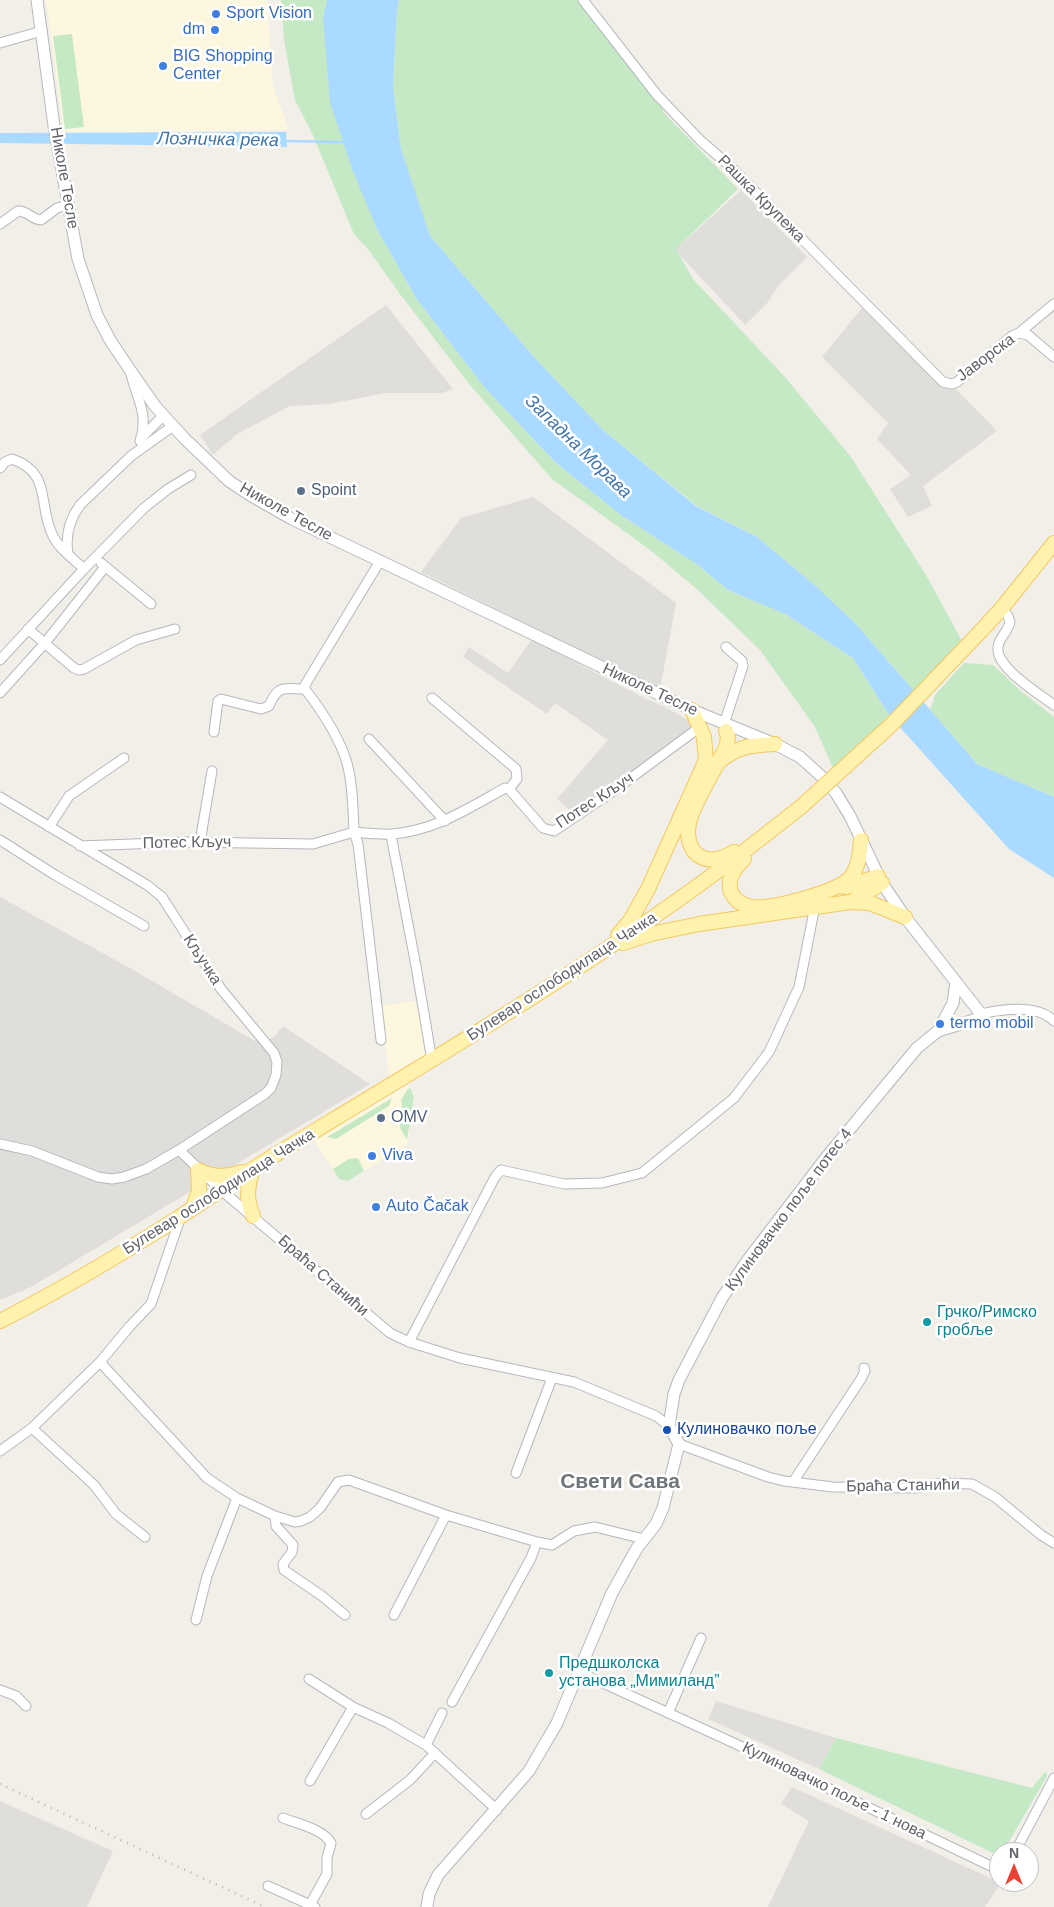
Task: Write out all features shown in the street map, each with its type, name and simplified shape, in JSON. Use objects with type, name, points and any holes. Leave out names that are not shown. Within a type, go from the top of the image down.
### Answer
[{"type":"main road","name":"Булевар ослободилаца Чачка","points":[[0,1321],[71,1283],[253,1169],[432,1061],[667,908],[751,846],[802,806],[904,712],[1002,608],[1054,543]]},
{"type":"main road","points":[[692,710],[712,761],[690,820],[688,833],[690,845],[694,852],[701,857],[714,860],[751,846]]},
{"type":"main road","points":[[612,945],[633,916],[648,889],[712,761],[727,745],[727,727]]},
{"type":"main road","points":[[712,761],[751,745],[775,744]]},
{"type":"main road","points":[[751,846],[747,856],[734,870],[730,880],[732,895],[743,905],[759,908],[820,893],[846,882],[853,874],[859,860],[861,840]]},
{"type":"main road","points":[[838,886],[847,887],[880,880]]},
{"type":"main road","points":[[850,902],[880,880]]},
{"type":"main road","points":[[612,945],[699,924],[850,902],[870,903],[905,917]]},
{"type":"main road","points":[[187,1212],[199,1190],[198,1170],[218,1177],[230,1176],[253,1169]]},
{"type":"main road","points":[[253,1169],[247,1200],[253,1216]]},
{"type":"street","name":"Николе Тесле","points":[[37,0],[54,126],[78,259],[97,315],[110,340],[130,370],[173,426],[205,459],[229,481],[292,519],[727,727],[775,744],[800,758],[821,776],[836,793],[861,840]]},
{"type":"street","name":"Рашка Крупежа","points":[[583,0],[657,95],[702,141],[731,167],[943,382],[952,384]]},
{"type":"street","points":[[0,43],[42,31]]},
{"type":"street","points":[[0,224],[18,211],[24,211],[34,218],[41,220],[57,208],[68,205]]},
{"type":"street","name":"Јаворска","points":[[952,384],[958,382],[1012,336],[1019,333],[1054,304]]},
{"type":"street","name":"Јаворска","points":[[1019,333],[1028,335],[1054,357]]},
{"type":"street","points":[[130,370],[144,414],[144,428],[140,441]]},
{"type":"street","points":[[131,456],[140,441],[164,415]]},
{"type":"street","points":[[68,554],[68,528],[73,514],[80,505],[131,456],[173,426]]},
{"type":"street","points":[[0,468],[12,459],[38,476],[46,521],[59,546],[84,569]]},
{"type":"street","points":[[0,660],[84,569],[144,508],[191,475]]},
{"type":"street","points":[[50,529],[57,532],[68,528]]},
{"type":"street","points":[[95,558],[151,604]]},
{"type":"street","points":[[380,561],[305,685],[305,690],[326,717],[346,763],[382,1040]]},
{"type":"street","points":[[0,693],[45,643],[105,567]]},
{"type":"street","points":[[1002,608],[1010,622],[1001,637],[998,647],[997,652],[1001,661],[1011,672],[1054,705]]},
{"type":"street","points":[[28,629],[74,668],[79,670],[136,640],[175,629]]},
{"type":"street","points":[[726,647],[742,661],[743,666],[727,727]]},
{"type":"street","points":[[214,732],[218,701],[221,699],[261,709],[269,706],[276,692],[281,689],[305,690]]},
{"type":"street","points":[[432,698],[516,769],[517,777],[509,789]]},
{"type":"street","name":"Потес Кључ","points":[[80,846],[200,842],[313,844],[354,832],[391,835],[411,832],[445,821],[505,788],[509,789],[543,828],[554,830],[612,792],[700,727]]},
{"type":"street","points":[[369,739],[445,821]]},
{"type":"street","points":[[49,827],[69,796],[124,758]]},
{"type":"street","points":[[200,842],[212,771]]},
{"type":"street","name":"Кључка","points":[[0,797],[162,897],[216,981],[274,1053],[277,1062],[273,1083],[265,1094],[179,1150]]},
{"type":"street","points":[[391,835],[432,1061]]},
{"type":"street","points":[[0,840],[55,875],[144,926]]},
{"type":"street","points":[[861,840],[880,880],[905,917],[981,1014],[1007,1009],[1036,1011],[1050,1017],[1054,1021]]},
{"type":"street","points":[[410,1342],[495,1177],[501,1170],[564,1184],[602,1183],[642,1173],[734,1098],[770,1052],[799,986],[815,906]]},
{"type":"street","name":"Кулиновачко поље потес 4","points":[[669,1426],[674,1394],[679,1380],[722,1298],[747,1261],[825,1159],[917,1048],[938,1031],[954,1003],[956,982]]},
{"type":"street","name":"Кулиновачко поље потес 4","points":[[938,1031],[977,1019],[981,1014]]},
{"type":"street","points":[[0,1144],[32,1151],[98,1178],[112,1179],[138,1172],[179,1150]]},
{"type":"street","name":"Браћа Станићи","points":[[179,1150],[220,1190],[390,1333],[410,1342],[460,1358],[574,1382],[656,1416],[669,1426]]},
{"type":"street","points":[[0,1451],[32,1428],[100,1362],[130,1326],[152,1304],[187,1212]]},
{"type":"street","points":[[100,1362],[207,1478],[237,1498],[275,1516],[295,1522],[306,1520],[320,1508],[338,1482],[344,1480],[380,1490],[446,1515],[552,1545],[574,1530],[595,1527],[644,1539]]},
{"type":"street","points":[[793,1482],[861,1379],[865,1371],[864,1368]]},
{"type":"street","points":[[516,1473],[552,1378]]},
{"type":"street","points":[[427,1907],[432,1886],[438,1875],[497,1810],[529,1771],[557,1723],[612,1593],[628,1561],[656,1524],[663,1508],[679,1444],[669,1426]]},
{"type":"street","points":[[32,1428],[94,1485],[116,1514],[145,1537]]},
{"type":"street","name":"Браћа Станићи","points":[[679,1444],[768,1477],[833,1488],[916,1488],[943,1483],[972,1484],[995,1497],[1041,1535],[1054,1543]]},
{"type":"street","points":[[196,1620],[207,1576],[237,1498]]},
{"type":"street","points":[[394,1615],[446,1515]]},
{"type":"street","points":[[275,1516],[276,1526],[293,1545],[292,1552],[283,1564],[284,1570],[322,1596],[345,1615]]},
{"type":"street","points":[[452,1702],[531,1558],[537,1542]]},
{"type":"street","points":[[668,1713],[701,1638]]},
{"type":"street","name":"Кулиновачко поље - 1 нова","points":[[579,1672],[989,1865]]},
{"type":"street","points":[[309,1680],[352,1707],[388,1723],[426,1744],[497,1810]]},
{"type":"street","points":[[0,1690],[16,1696],[26,1706]]},
{"type":"street","points":[[310,1781],[352,1707]]},
{"type":"street","points":[[426,1744],[442,1713]]},
{"type":"street","points":[[366,1814],[410,1780],[435,1753]]},
{"type":"street","points":[[1020,1842],[1054,1778]]},
{"type":"street","points":[[268,1886],[313,1906],[327,1874],[327,1858],[331,1843],[326,1836],[283,1818]]},
{"type":"shaded area","name":"BIG Shopping Center","points":[[46,0],[267,0],[273,87],[289,130],[64,133]]},
{"type":"shaded area","points":[[741,190],[807,257],[779,285],[768,302],[745,325],[675,250]]},
{"type":"shaded area","points":[[386,305],[453,389],[442,393],[385,393],[329,404],[290,406],[237,434],[213,455],[200,435]]},
{"type":"shaded area","points":[[862,308],[936,382],[949,382],[997,431],[923,486],[932,506],[908,517],[890,489],[911,475],[877,439],[888,423],[822,357]]},
{"type":"shaded area","points":[[533,497],[676,603],[660,690],[421,572],[461,518]]},
{"type":"shaded area","points":[[532,639],[700,727],[577,816],[557,799],[608,740],[555,703],[547,714],[463,657],[469,647],[508,673]]},
{"type":"shaded area","points":[[0,897],[130,968],[255,1041],[273,1038],[283,1026],[370,1084],[31,1287],[0,1300]]},
{"type":"shaded area","points":[[420,1000],[429,1054],[389,1077],[381,1006]]},
{"type":"shaded area","name":"OMV","points":[[408,1085],[414,1096],[407,1145],[348,1181],[339,1179],[314,1140]]},
{"type":"shaded area","points":[[716,1701],[836,1738],[819,1769],[708,1719]]},
{"type":"shaded area","points":[[792,1787],[989,1877],[989,1892],[995,1892],[985,1907],[768,1907],[809,1821],[781,1804]]},
{"type":"shaded area","points":[[0,1801],[113,1851],[87,1907],[0,1907]]},
{"type":"green space","points":[[281,0],[327,0],[323,17],[378,231],[416,298],[485,388],[555,462],[622,516],[698,565],[728,590],[785,614],[853,658],[890,716],[833,768],[815,727],[760,650],[698,590],[649,549],[552,479],[470,385],[368,249],[354,234],[312,133],[295,100],[284,40]]},
{"type":"green space","points":[[399,0],[583,0],[657,95],[664,113],[738,189],[676,249],[693,279],[785,377],[851,457],[926,575],[962,641],[914,691],[856,624],[818,588],[757,537],[697,506],[603,430],[534,357],[430,236],[401,149],[393,87]]},
{"type":"green space","points":[[72,34],[84,127],[65,129],[53,36]]},
{"type":"green space","points":[[964,663],[993,665],[1022,692],[1054,717],[1054,797],[977,764],[930,710],[935,695]]},
{"type":"green space","points":[[410,1088],[414,1096],[407,1140],[400,1127],[401,1100]]},
{"type":"green space","points":[[392,1098],[389,1106],[336,1139],[327,1137]]},
{"type":"green space","points":[[358,1158],[364,1171],[348,1181],[339,1179],[333,1169],[349,1159]]},
{"type":"green space","points":[[836,1738],[1032,1788],[1046,1771],[1047,1776],[1009,1842],[989,1842],[989,1851],[819,1769]]},
{"type":"water","name":"Западна Морава","points":[[327,0],[399,0],[393,87],[401,149],[430,236],[534,357],[603,430],[696,506],[757,537],[818,588],[856,624],[977,764],[1054,797],[1054,878],[1009,849],[890,716],[853,658],[785,614],[728,590],[698,565],[622,516],[555,462],[485,388],[416,298],[378,231],[352,169],[330,102],[323,17]]},
{"type":"water","points":[[286,132],[287,147],[0,143],[0,133]]},
{"type":"waterway","name":"Лозничка река","points":[[283,141],[345,142]]},
{"type":"railway","points":[[0,1784],[265,1907]]},
{"type":"place","name":"Sport Vision","points":[[216,14]]},
{"type":"place","name":"dm","points":[[215,30]]},
{"type":"place","name":"BIG Shopping Center","points":[[163,66]]},
{"type":"place","name":"Spoint","points":[[301,491]]},
{"type":"place","name":"termo mobil","points":[[940,1024]]},
{"type":"place","name":"OMV","points":[[381,1118]]},
{"type":"place","name":"Viva","points":[[372,1156]]},
{"type":"place","name":"Auto Čačak","points":[[376,1207]]},
{"type":"place","name":"Грчко/Римско гробље","points":[[927,1322]]},
{"type":"place","name":"Кулиновачко поље","points":[[667,1430]]},
{"type":"place","name":"Предшколска установа „Мимиланд”","points":[[549,1673]]},
{"type":"district","name":"Свети Сава","points":[[620,1482]]}]
